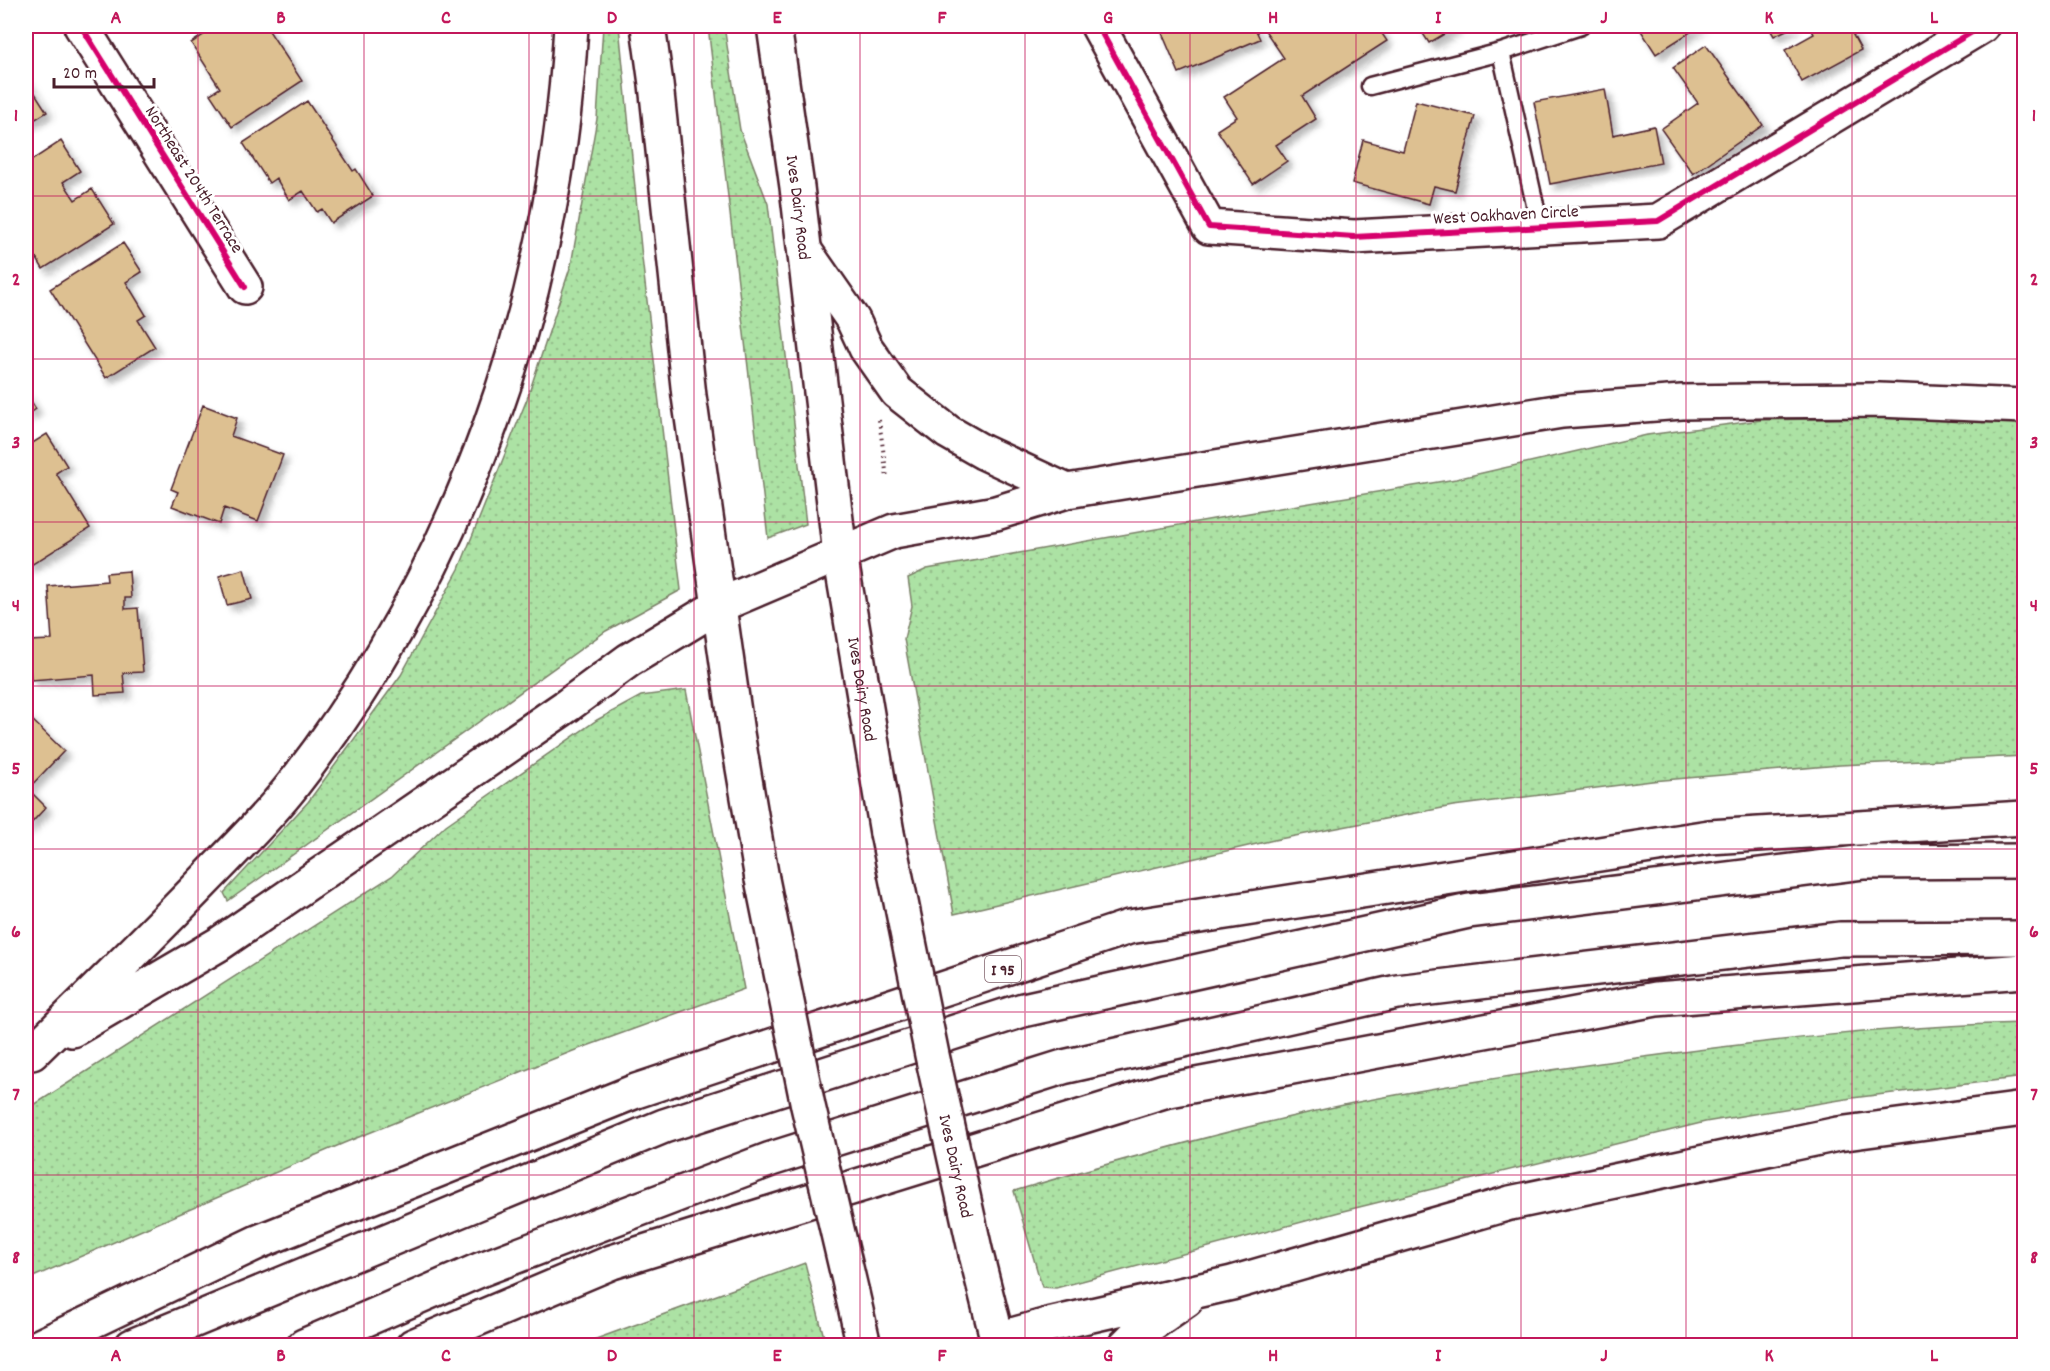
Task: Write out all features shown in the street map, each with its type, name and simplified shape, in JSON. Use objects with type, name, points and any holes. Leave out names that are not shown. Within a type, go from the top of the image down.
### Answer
[{"type":"main road","name":"Northeast 204th Terrace","points":[[81,26],[246,287]]},
{"type":"main road","points":[[29,1055],[193,892],[291,787],[362,688],[412,604],[489,433],[521,335],[549,215],[561,139],[571,26]]},
{"type":"main road","points":[[648,26],[689,396],[737,733],[762,879],[808,1106],[864,1346]]},
{"type":"main road","name":"Ives Dairy Road","points":[[774,26],[805,251],[840,554],[887,833],[932,1055],[976,1254],[992,1343]]},
{"type":"main road","name":"West Oakhaven Circle","points":[[1098,26],[1209,227],[1354,237],[1658,221],[1973,28]]},
{"type":"main road","points":[[805,251],[853,320],[866,348],[897,392],[948,432],[983,452],[1067,491]]},
{"type":"main road","points":[[29,1055],[219,944],[568,705],[629,660],[720,605],[894,531],[996,513],[1067,491],[1562,411],[1682,402],[1752,401],[1879,400],[2025,406]]},
{"type":"main road","name":"I 95","points":[[40,1346],[258,1242],[636,1091],[1129,927],[1709,837],[2025,818]]},
{"type":"main road","points":[[132,1346],[664,1126],[1023,1010],[1469,911],[1864,862],[2025,861]]},
{"type":"main road","points":[[304,1346],[482,1269],[771,1159],[1063,1067],[1397,992],[1840,939],[2025,938]]},
{"type":"main road","points":[[413,1346],[612,1262],[1164,1090],[1656,999],[2025,971]]},
{"type":"main road","points":[[992,1343],[1048,1325],[1202,1290],[1510,1203],[1838,1134],[2025,1109]]},
{"type":"main road","points":[[1125,1346],[1137,1334],[1202,1290]]},
{"type":"lane","points":[[1370,86],[1501,52],[1581,26]]},
{"type":"lane","points":[[1501,52],[1540,227]]},
{"type":"path","points":[[878,414],[886,478]]},
{"type":"green space","points":[[603,26],[619,26],[642,258],[681,590],[606,631],[228,901],[224,893],[308,802],[401,675],[459,569],[527,399],[571,265],[597,119]]},
{"type":"green space","points":[[708,26],[724,26],[740,130],[768,204],[806,524],[768,538]]},
{"type":"green space","points":[[1927,417],[2024,419],[2024,756],[1840,765],[1652,781],[1453,806],[1274,840],[954,914],[904,639],[912,606],[908,578],[927,569],[1456,479],[1647,435],[1762,420]]},
{"type":"green space","points":[[686,690],[744,989],[573,1051],[344,1143],[26,1280],[26,1110],[392,876],[446,825],[597,720],[641,696]]},
{"type":"green space","points":[[2024,1023],[2024,1077],[1852,1098],[1705,1122],[1343,1211],[1056,1288],[1042,1287],[1014,1191],[1268,1122],[1353,1103],[1456,1085],[1777,1040],[1925,1027]]},
{"type":"green space","points":[[805,1263],[826,1345],[580,1345],[596,1339]]},
{"type":"building","points":[[217,26],[266,26],[302,81],[232,127],[210,94],[220,88],[191,43]]},
{"type":"building","points":[[1159,26],[1254,26],[1260,39],[1179,73]]},
{"type":"building","points":[[1262,26],[1377,26],[1387,41],[1302,96],[1316,119],[1276,145],[1287,161],[1253,184],[1217,130],[1237,117],[1224,97],[1284,58]]},
{"type":"building","points":[[1418,26],[1458,26],[1429,43]]},
{"type":"building","points":[[1638,26],[1700,26],[1656,54]]},
{"type":"building","points":[[1768,26],[1795,26],[1774,36]]},
{"type":"building","points":[[1809,26],[1848,26],[1861,50],[1802,82],[1785,50],[1814,34]]},
{"type":"building","points":[[1706,45],[1763,125],[1693,174],[1661,129],[1698,103],[1673,68]]},
{"type":"building","points":[[26,79],[47,112],[26,125]]},
{"type":"building","points":[[1605,89],[1613,135],[1654,126],[1661,163],[1550,184],[1534,102]]},
{"type":"building","points":[[307,101],[353,171],[356,169],[373,196],[331,223],[322,209],[317,212],[303,191],[289,200],[276,178],[269,183],[243,143]]},
{"type":"building","points":[[1416,101],[1475,116],[1455,191],[1434,186],[1429,204],[1352,183],[1363,140],[1403,151]]},
{"type":"building","points":[[61,141],[80,171],[63,182],[75,200],[92,189],[114,224],[43,269],[33,252],[27,255],[26,252],[26,164]]},
{"type":"building","points":[[123,243],[142,272],[126,282],[146,315],[138,320],[155,347],[106,378],[50,289]]},
{"type":"building","points":[[26,393],[36,409],[26,416]]},
{"type":"building","points":[[203,405],[237,418],[231,436],[283,455],[258,521],[224,508],[219,524],[172,506],[178,492],[171,489]]},
{"type":"building","points":[[47,434],[67,466],[56,473],[90,528],[28,567],[26,562],[26,447]]},
{"type":"building","points":[[244,569],[252,599],[227,605],[219,576]]},
{"type":"building","points":[[129,571],[131,598],[125,598],[125,609],[138,608],[143,672],[123,673],[125,693],[95,695],[94,675],[31,680],[28,641],[52,640],[48,586],[107,581],[106,573]]},
{"type":"building","points":[[26,714],[64,751],[28,789],[46,807],[26,829]]},
{"type":"cycle path","points":[[81,26],[245,287]]},
{"type":"cycle path","points":[[1098,26],[1209,227],[1354,237],[1658,221],[1982,26]]}]
